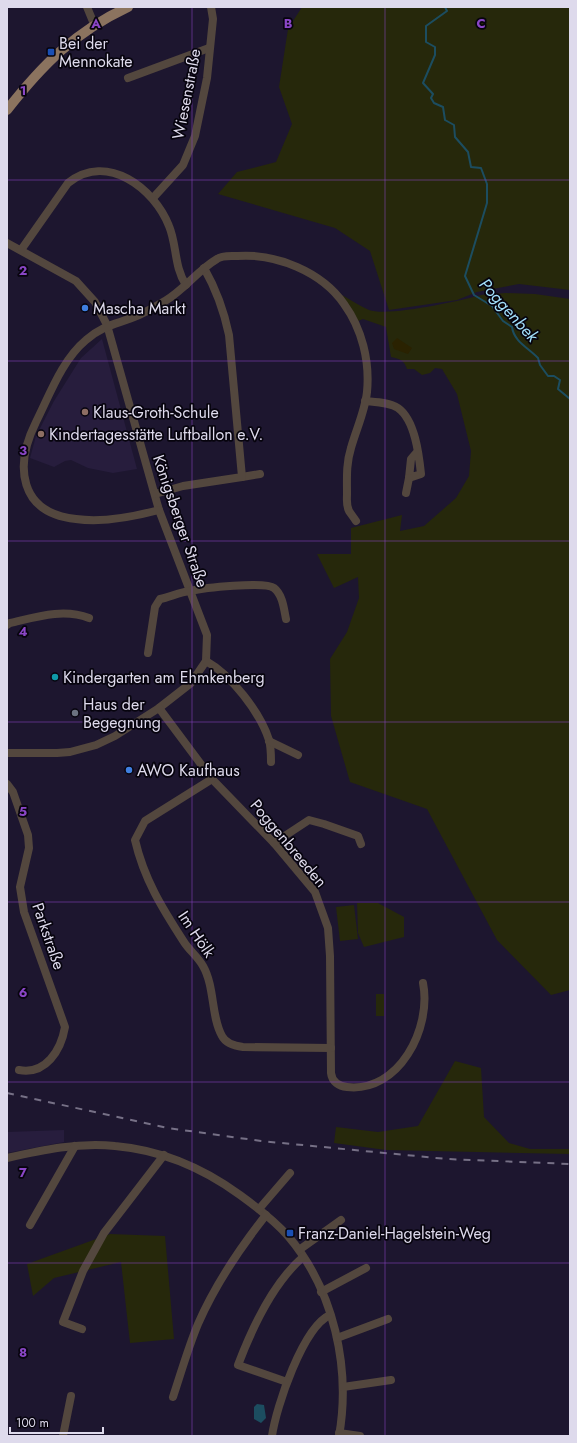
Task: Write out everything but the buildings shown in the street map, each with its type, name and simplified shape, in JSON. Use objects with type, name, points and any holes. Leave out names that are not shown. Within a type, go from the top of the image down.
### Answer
[{"type":"main road","points":[[7,110],[50,60],[69,42],[94,24],[128,7]]},
{"type":"street","points":[[87,7],[94,24]]},
{"type":"street","name":"Wiesenstraße","points":[[153,198],[183,165],[195,136],[207,78],[209,48],[214,19],[211,7]]},
{"type":"street","points":[[128,78],[182,60],[209,48]]},
{"type":"street","points":[[21,250],[68,183],[78,175],[94,170],[111,171],[132,182],[153,198],[169,226],[176,260],[186,285]]},
{"type":"street","name":"Königsberger Straße","points":[[7,243],[76,281],[95,302],[107,325],[159,510],[189,591],[201,616],[207,635],[206,661]]},
{"type":"street","points":[[159,510],[137,516],[98,520],[76,520],[48,511],[32,499],[26,487],[23,473],[24,458],[31,432],[68,360],[85,340],[107,325],[138,315],[167,300],[219,257],[249,255],[282,261],[319,279],[331,288],[344,304],[361,335],[366,359],[367,388],[365,401],[350,449],[346,475],[348,510],[356,521]]},
{"type":"street","points":[[204,268],[218,297],[225,316],[229,335],[242,477]]},
{"type":"street","points":[[365,401],[380,402],[398,408],[412,426],[421,474],[409,478]]},
{"type":"street","points":[[406,493],[411,459],[417,452]]},
{"type":"street","points":[[155,494],[194,484],[260,474]]},
{"type":"street","points":[[148,653],[155,607],[160,600],[189,591],[258,584],[269,585],[277,591],[281,598],[286,620]]},
{"type":"street","points":[[7,626],[10,623],[69,612],[89,618]]},
{"type":"street","points":[[7,753],[57,753],[96,745],[115,736],[159,708],[191,683],[206,661],[229,679],[250,705],[269,741],[271,762]]},
{"type":"street","name":"Poggenbreeden","points":[[159,708],[212,779],[274,843],[315,892],[328,928],[330,956],[331,1078],[342,1086],[362,1088],[371,1086],[392,1074],[401,1063],[417,1034],[422,1017],[425,992],[423,983]]},
{"type":"street","points":[[269,741],[298,755]]},
{"type":"street","name":"Im Hölk","points":[[212,779],[145,821],[135,840],[144,871],[157,900],[184,942],[203,966],[213,993],[217,1025],[222,1037],[232,1045],[243,1047],[331,1048]]},
{"type":"street","name":"Parkstraße","points":[[7,784],[13,792],[28,835],[29,848],[20,887],[24,912],[65,1027],[63,1036],[53,1059],[43,1066],[27,1072],[19,1070]]},
{"type":"street","points":[[274,843],[309,820],[358,836],[361,844]]},
{"type":"street","points":[[30,1225],[75,1146]]},
{"type":"street","points":[[7,1158],[75,1146],[114,1146],[164,1155],[203,1171],[225,1184],[259,1209],[286,1233],[301,1253],[321,1292],[337,1338],[343,1387],[339,1434],[360,1436]]},
{"type":"street","points":[[82,1329],[63,1322],[83,1271],[104,1233],[164,1155]]},
{"type":"street","points":[[259,1209],[290,1172]]},
{"type":"street","points":[[173,1397],[191,1342],[208,1302],[233,1260],[266,1215]]},
{"type":"street","points":[[287,1382],[238,1365],[247,1342],[278,1287],[301,1253],[341,1220]]},
{"type":"street","points":[[321,1292],[366,1268]]},
{"type":"street","points":[[272,1436],[274,1422],[287,1382],[299,1354],[317,1324],[323,1318],[330,1315]]},
{"type":"street","points":[[337,1338],[388,1319]]},
{"type":"street","points":[[343,1387],[392,1380]]},
{"type":"street","points":[[63,1436],[71,1396]]},
{"type":"shaded area","name":"Klaus-Groth-Schule","points":[[102,339],[137,469],[113,473],[88,468],[71,460],[65,461],[54,467],[30,458],[36,436],[54,401],[81,358]]},
{"type":"shaded area","points":[[64,1130],[64,1142],[7,1153],[7,1132]]},
{"type":"green space","points":[[302,7],[570,7],[570,290],[519,284],[477,292],[457,300],[389,310],[370,251],[335,228],[218,194],[237,172],[276,162],[292,124],[279,87],[288,29]]},
{"type":"green space","points":[[484,294],[535,294],[570,299],[570,990],[551,995],[497,940],[427,809],[350,782],[331,716],[330,659],[347,632],[359,598],[358,577],[334,588],[317,554],[351,554],[351,528],[402,515],[400,531],[424,526],[456,498],[469,476],[471,451],[457,394],[442,369],[435,368],[430,373],[422,375],[414,369],[407,369],[401,360],[391,357],[386,327],[363,319],[358,321],[342,295],[369,310],[378,312],[407,310]]},
{"type":"green space","points":[[357,903],[378,903],[404,917],[404,937],[364,947],[358,933]]},
{"type":"green space","points":[[354,905],[358,939],[340,941],[336,907]]},
{"type":"green space","points":[[376,994],[384,994],[384,1016],[376,1016]]},
{"type":"green space","points":[[455,1061],[481,1068],[484,1117],[509,1143],[530,1149],[570,1149],[570,1154],[386,1150],[334,1143],[336,1127],[378,1132],[418,1126]]},
{"type":"green space","points":[[110,1234],[165,1236],[174,1339],[130,1343],[121,1262],[54,1278],[33,1296],[27,1264]]},
{"type":"sand","points":[[397,338],[412,348],[408,354],[394,349],[392,343]]},
{"type":"water","points":[[257,1404],[264,1405],[266,1418],[261,1423],[254,1419],[254,1407]]},
{"type":"waterway","name":"Poggenbek","points":[[445,7],[447,11],[426,26],[426,42],[435,47],[435,55],[423,83],[433,94],[431,98],[434,103],[443,107],[445,120],[454,125],[455,137],[468,152],[471,167],[481,168],[487,184],[487,203],[465,276],[474,295],[492,306],[503,321],[512,327],[516,337],[538,358],[540,365],[548,376],[554,376],[560,380],[558,389],[570,399]]},
{"type":"railway","points":[[7,1093],[168,1128],[261,1141],[447,1159],[570,1164]]},
{"type":"place","name":"Bei der Mennokate","points":[[51,52]]},
{"type":"place","name":"Mascha Markt","points":[[85,308]]},
{"type":"place","name":"Klaus-Groth-Schule","points":[[85,412]]},
{"type":"place","name":"Kindertagesstätte Luftballon e.V.","points":[[41,434]]},
{"type":"place","name":"Kindergarten am Ehmkenberg","points":[[55,677]]},
{"type":"place","name":"Haus der Begegnung","points":[[75,713]]},
{"type":"place","name":"AWO Kaufhaus","points":[[129,770]]},
{"type":"place","name":"Franz-Daniel-Hagelstein-Weg","points":[[290,1233]]}]
